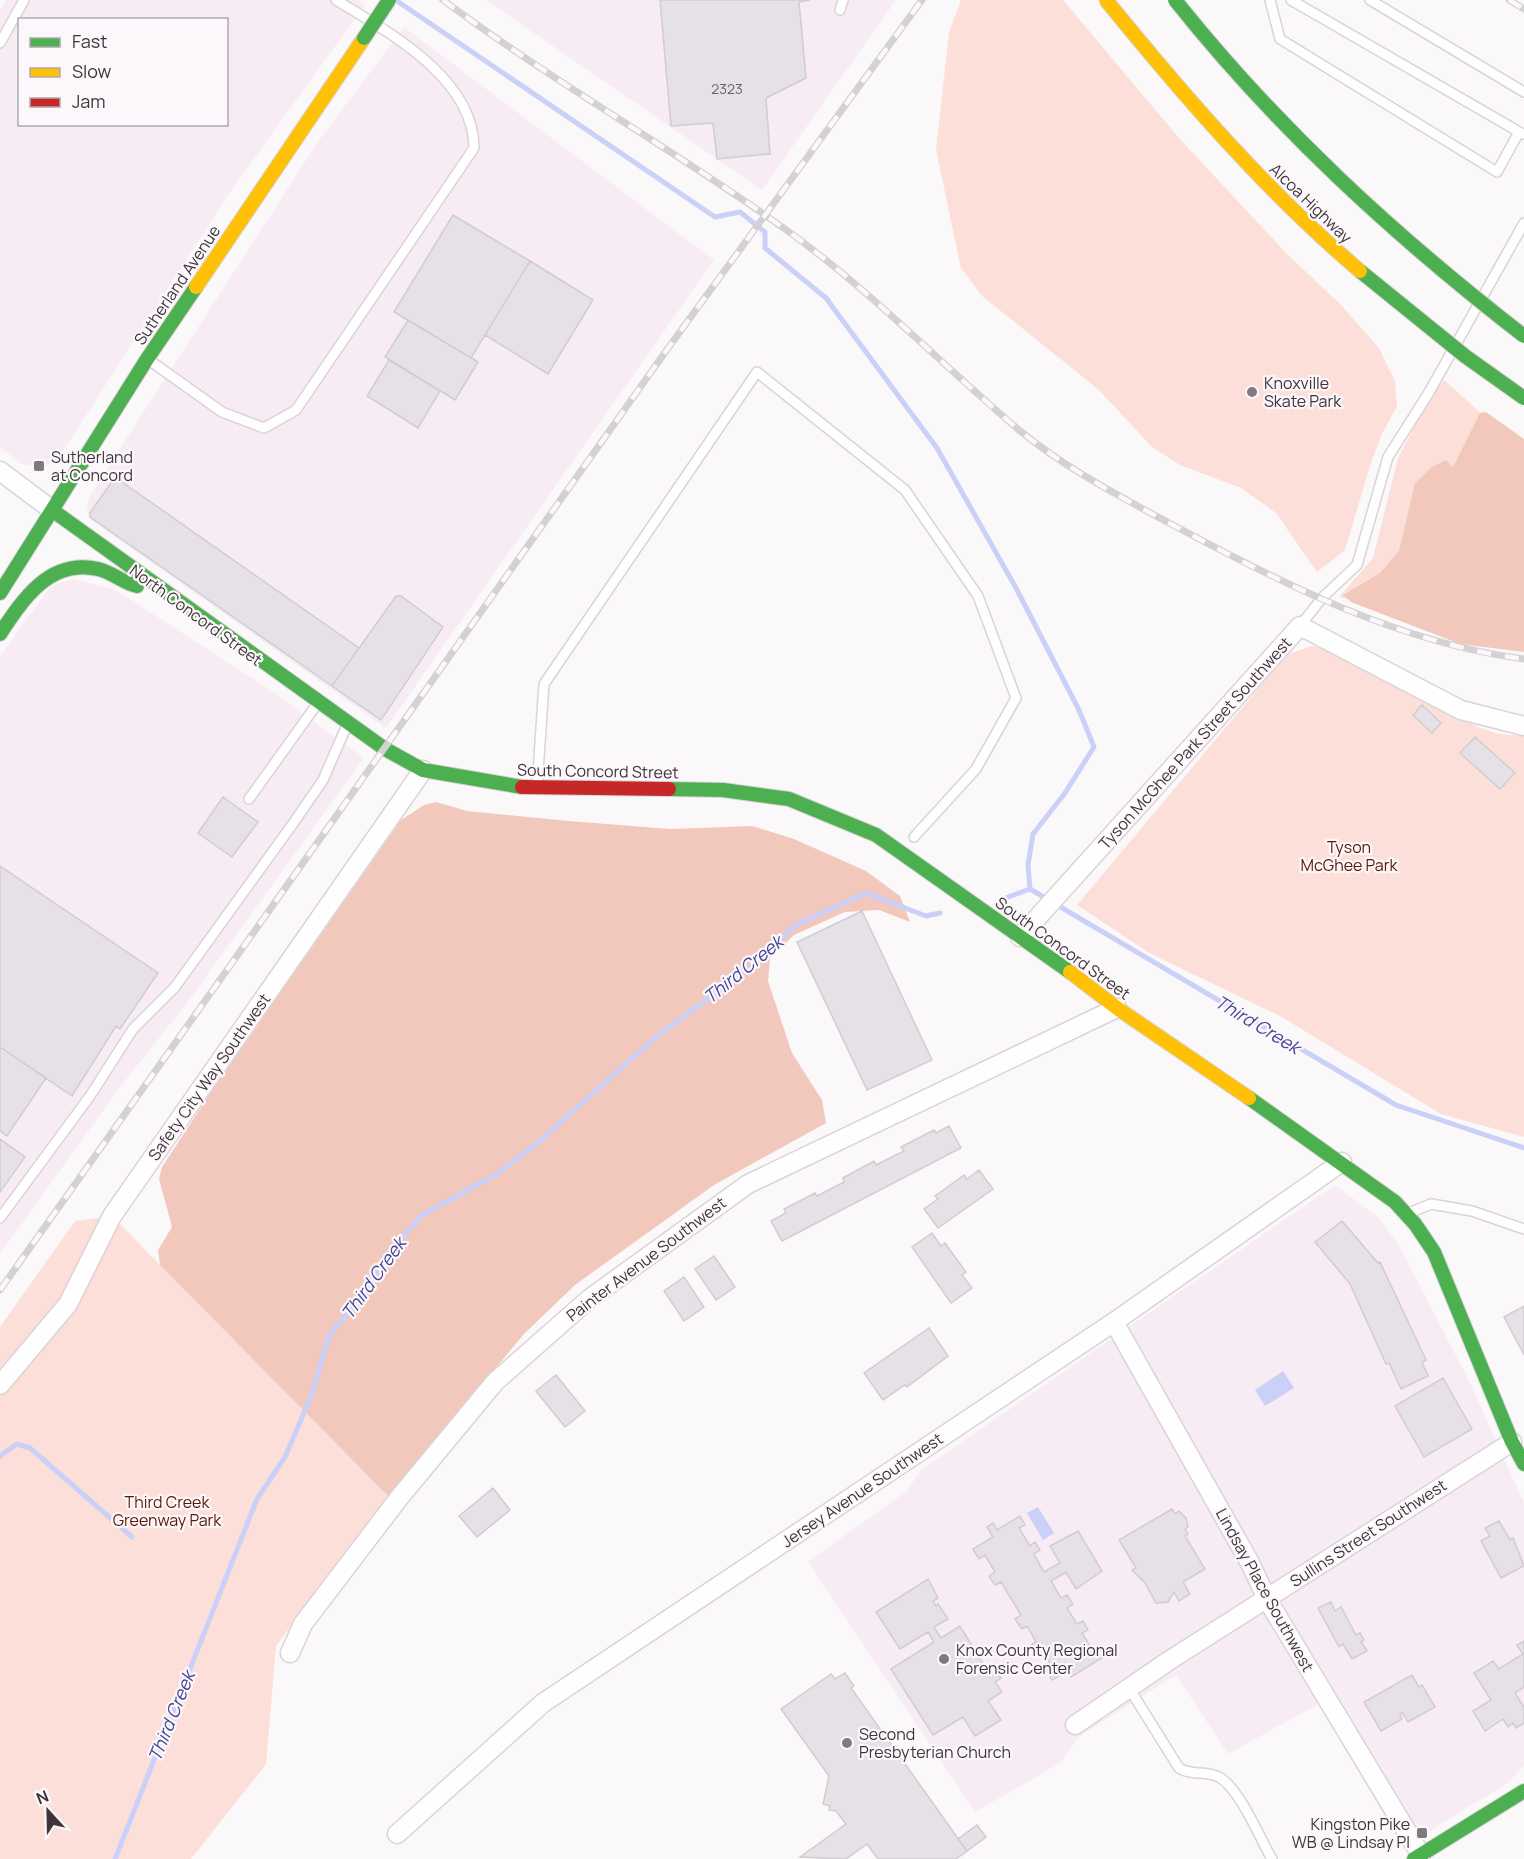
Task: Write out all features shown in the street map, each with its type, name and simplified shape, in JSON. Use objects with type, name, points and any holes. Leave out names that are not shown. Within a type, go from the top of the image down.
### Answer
[{"type":"main road","name":"Sutherland Avenue","points":[[0,593],[147,359],[389,0]]},
{"type":"main road","name":"Alcoa Highway","points":[[1106,0],[1153,59],[1280,199],[1361,273],[1468,361],[1524,398]]},
{"type":"main road","points":[[1175,0],[1233,70],[1306,150],[1369,210],[1456,284],[1524,336]]},
{"type":"main road","name":"North Concord Street","points":[[52,510],[159,589],[395,755]]},
{"type":"main road","points":[[0,634],[32,588],[45,577],[61,570],[75,567],[99,570],[111,573],[129,585],[159,589]]},
{"type":"main road","name":"South Concord Street","points":[[395,755],[423,770],[517,787],[723,790],[789,799],[876,835],[1117,1008],[1342,1162],[1395,1202],[1434,1252],[1512,1442],[1524,1464]]},
{"type":"main road","points":[[1418,1857],[1524,1791]]},
{"type":"street","name":"North Concord Street","points":[[0,471],[52,510]]},
{"type":"street","name":"Tyson McGhee Park Street Southwest","points":[[1020,937],[1300,626],[1461,710],[1524,726]]},
{"type":"street","name":"Safety City Way Southwest","points":[[0,1385],[68,1305],[112,1216],[423,770]]},
{"type":"street","name":"Painter Avenue Southwest","points":[[290,1653],[310,1615],[399,1498],[495,1382],[589,1299],[748,1184],[1117,1008]]},
{"type":"street","name":"Jersey Avenue Southwest","points":[[396,1834],[543,1703],[1114,1322],[1342,1162]]},
{"type":"street","name":"Lindsay Place Southwest","points":[[1114,1322],[1250,1563],[1267,1599],[1418,1857]]},
{"type":"street","name":"Sullins Street Southwest","points":[[1075,1725],[1512,1442]]},
{"type":"lane","points":[[0,43],[24,0]]},
{"type":"lane","points":[[147,359],[222,412],[264,428],[296,410],[474,148],[474,129],[452,88],[412,48],[336,0]]},
{"type":"lane","points":[[840,10],[843,0]]},
{"type":"lane","points":[[1270,0],[1280,39],[1497,172],[1521,133],[1291,0]]},
{"type":"lane","points":[[1370,0],[1524,92]]},
{"type":"lane","points":[[1300,626],[1322,598],[1357,565],[1388,457],[1428,394],[1524,223]]},
{"type":"lane","points":[[537,787],[544,684],[757,372],[905,490],[978,596],[1016,698],[976,769],[914,837]]},
{"type":"lane","points":[[249,799],[318,702]]},
{"type":"lane","points":[[0,1218],[90,1096],[134,1029],[175,987],[292,825],[323,780],[348,723]]},
{"type":"lane","points":[[1406,1214],[1431,1204],[1472,1211],[1524,1229]]},
{"type":"lane","points":[[1130,1688],[1179,1768],[1189,1772],[1210,1773],[1226,1781],[1272,1859]]},
{"type":"shaded area","points":[[6,0],[358,0],[365,5],[232,189],[65,448],[46,467],[22,464],[0,447],[0,11]]},
{"type":"shaded area","points":[[486,0],[896,0],[762,190]]},
{"type":"shaded area","points":[[404,27],[714,260],[386,728],[91,520],[87,509],[89,498],[110,464],[317,143]]},
{"type":"shaded area","points":[[1486,412],[1524,439],[1524,652],[1460,644],[1351,602],[1343,595],[1380,573],[1399,551],[1415,483],[1432,467],[1446,460],[1453,467],[1480,413]]},
{"type":"shaded area","points":[[73,579],[116,590],[272,691],[364,758],[187,1003],[120,1087],[0,1254],[0,656],[51,586]]},
{"type":"shaded area","points":[[436,802],[467,811],[670,829],[752,826],[794,839],[866,871],[900,896],[910,922],[879,910],[845,912],[794,935],[770,958],[768,981],[792,1053],[822,1100],[826,1123],[714,1185],[575,1285],[524,1334],[388,1496],[160,1265],[158,1250],[172,1227],[159,1179],[162,1167],[213,1089],[401,820],[424,805]]},
{"type":"shaded area","points":[[1335,1185],[1379,1218],[1399,1245],[1471,1385],[1524,1503],[1524,1766],[1508,1783],[1413,1841],[1404,1850],[1320,1703],[1228,1754],[1176,1675],[1080,1736],[1060,1763],[975,1812],[808,1562],[907,1491],[921,1470]]},
{"type":"green space","points":[[961,0],[1063,0],[1178,137],[1287,254],[1341,305],[1379,348],[1395,382],[1397,406],[1382,434],[1370,466],[1345,550],[1317,572],[1276,513],[1241,488],[1180,465],[1152,447],[1098,389],[982,296],[961,268],[936,150],[949,33]]},
{"type":"green space","points":[[1444,380],[1501,431],[1524,445],[1355,600],[1342,598],[1340,596],[1373,558],[1398,458],[1428,401]]},
{"type":"green space","name":"Tyson McGhee Park","points":[[1312,646],[1332,650],[1478,727],[1498,734],[1524,736],[1524,1137],[1441,1114],[1280,1016],[1151,954],[1077,905],[1268,677],[1289,654]]},
{"type":"green space","name":"Third Creek Greenway Park","points":[[112,1216],[388,1496],[276,1646],[266,1764],[191,1859],[0,1859],[0,1327],[75,1221]]},
{"type":"water","points":[[1283,1371],[1294,1388],[1265,1406],[1255,1390]]},
{"type":"water","points":[[1038,1507],[1054,1533],[1043,1540],[1027,1513]]},
{"type":"building","points":[[660,0],[810,0],[799,2],[806,78],[766,98],[770,154],[717,159],[713,123],[671,126]]},
{"type":"building","points":[[453,215],[530,261],[471,358],[394,312]]},
{"type":"building","points":[[530,261],[593,300],[548,374],[485,335]]},
{"type":"building","points":[[408,320],[478,362],[455,400],[385,357]]},
{"type":"building","points":[[389,360],[440,391],[418,428],[367,396]]},
{"type":"building","points":[[115,477],[359,648],[332,686],[90,517],[90,513]]},
{"type":"building","points":[[396,596],[401,596],[443,627],[381,720],[332,686]]},
{"type":"building","points":[[1422,705],[1441,723],[1432,733],[1413,715]]},
{"type":"building","points":[[1475,737],[1515,773],[1500,789],[1460,753]]},
{"type":"building","points":[[223,797],[258,822],[232,857],[198,833]]},
{"type":"building","points":[[0,866],[158,973],[120,1029],[116,1026],[72,1096],[0,1047]]},
{"type":"building","points":[[862,911],[932,1060],[867,1090],[797,942]]},
{"type":"building","points":[[0,1047],[46,1078],[7,1136],[0,1131]]},
{"type":"building","points":[[949,1126],[961,1148],[782,1241],[771,1221],[786,1213],[784,1209],[815,1193],[817,1196],[844,1182],[843,1178],[874,1161],[876,1165],[904,1151],[901,1147],[934,1130],[936,1133]]},
{"type":"building","points":[[0,1139],[25,1157],[0,1192]]},
{"type":"building","points":[[979,1170],[993,1189],[938,1228],[924,1209],[938,1199],[935,1196],[964,1175],[967,1179]]},
{"type":"building","points":[[1342,1221],[1378,1263],[1380,1262],[1426,1360],[1422,1362],[1428,1376],[1401,1389],[1389,1363],[1386,1364],[1350,1284],[1315,1242]]},
{"type":"building","points":[[932,1233],[941,1246],[945,1243],[966,1272],[962,1275],[972,1288],[951,1303],[912,1247]]},
{"type":"building","points":[[714,1256],[735,1287],[716,1300],[695,1269]]},
{"type":"building","points":[[684,1277],[704,1307],[684,1321],[664,1291]]},
{"type":"building","points":[[1524,1306],[1524,1355],[1504,1317]]},
{"type":"building","points":[[929,1328],[948,1356],[907,1387],[905,1385],[883,1400],[864,1373]]},
{"type":"building","points":[[556,1375],[585,1411],[565,1427],[536,1391]]},
{"type":"building","points":[[1443,1378],[1472,1429],[1424,1457],[1395,1406]]},
{"type":"building","points":[[493,1488],[510,1510],[477,1537],[459,1516]]},
{"type":"building","points":[[1172,1509],[1175,1514],[1179,1511],[1186,1518],[1188,1527],[1185,1529],[1188,1534],[1185,1536],[1205,1569],[1183,1582],[1190,1594],[1179,1601],[1174,1592],[1168,1602],[1156,1603],[1145,1583],[1132,1570],[1136,1568],[1119,1540]]},
{"type":"building","points":[[1020,1516],[1025,1525],[1019,1528],[1030,1546],[1035,1542],[1040,1550],[1034,1554],[1044,1572],[1060,1563],[1050,1546],[1078,1531],[1102,1571],[1076,1589],[1066,1572],[1051,1581],[1061,1598],[1067,1595],[1073,1604],[1067,1608],[1077,1624],[1083,1621],[1088,1630],[1082,1633],[1092,1650],[1099,1646],[1105,1656],[1071,1677],[1067,1671],[1052,1680],[1047,1671],[1053,1668],[1042,1651],[1036,1655],[1031,1645],[1036,1642],[1027,1626],[1022,1629],[1015,1619],[1021,1615],[1001,1582],[995,1585],[989,1576],[995,1572],[985,1555],[979,1559],[973,1549],[993,1537],[987,1527],[993,1523],[997,1530]]},
{"type":"building","points":[[1499,1521],[1510,1540],[1513,1538],[1524,1566],[1501,1578],[1481,1541],[1490,1536],[1485,1528]]},
{"type":"building","name":"Knox County Regional Forensic Center","points":[[928,1579],[938,1598],[933,1601],[936,1606],[938,1604],[948,1619],[934,1627],[941,1638],[960,1626],[990,1675],[996,1671],[1001,1678],[995,1682],[1002,1692],[988,1701],[1001,1720],[975,1736],[963,1717],[933,1735],[891,1669],[934,1642],[928,1632],[900,1649],[876,1612]]},
{"type":"building","points":[[1331,1602],[1335,1611],[1341,1607],[1356,1635],[1360,1633],[1364,1640],[1361,1642],[1367,1651],[1352,1659],[1343,1644],[1339,1647],[1318,1608]]},
{"type":"building","points":[[1524,1641],[1524,1687],[1515,1693],[1524,1707],[1524,1723],[1516,1728],[1513,1723],[1508,1727],[1503,1719],[1485,1731],[1473,1711],[1491,1700],[1474,1673],[1493,1661],[1499,1669],[1523,1654],[1517,1645]]},
{"type":"building","name":"Second Presbyterian Church","points":[[845,1673],[854,1686],[851,1688],[967,1851],[956,1859],[878,1859],[867,1844],[846,1859],[800,1857],[846,1824],[836,1811],[829,1810],[830,1806],[823,1804],[829,1776],[781,1709],[831,1674],[835,1679]]},
{"type":"building","points":[[1412,1675],[1419,1687],[1422,1685],[1435,1707],[1408,1722],[1403,1713],[1400,1714],[1402,1719],[1381,1731],[1364,1702]]},
{"type":"building","points":[[977,1825],[986,1837],[967,1851],[958,1839]]},
{"type":"waterway","points":[[397,1],[715,217],[740,212],[765,232],[765,248],[826,298],[937,448],[1016,588],[1079,710],[1094,747],[1065,793],[1033,834],[1028,865],[1030,889]]},
{"type":"waterway","name":"Third Creek","points":[[1003,899],[1030,889],[1396,1105],[1524,1148]]},
{"type":"waterway","name":"Third Creek","points":[[115,1859],[257,1499],[285,1457],[312,1394],[329,1335],[368,1290],[383,1259],[422,1215],[497,1174],[542,1139],[658,1035],[747,970],[797,924],[866,893],[926,916],[940,913]]},
{"type":"waterway","points":[[0,1456],[17,1444],[30,1448],[132,1537]]},
{"type":"railway","points":[[443,0],[527,59],[785,229],[846,276],[1019,430],[1055,457],[1093,481],[1255,568],[1342,608],[1432,639],[1477,651],[1524,659]]},
{"type":"railway","points":[[0,1290],[666,351],[922,0]]},
{"type":"railway","points":[[1509,0],[1524,9]]},
{"type":"traffic: fast","points":[[364,38],[389,0]]},
{"type":"traffic: fast","points":[[1175,0],[1254,92],[1339,178],[1429,259],[1524,336]]},
{"type":"traffic: fast","points":[[1360,271],[1465,356],[1524,398]]},
{"type":"traffic: fast","points":[[0,593],[147,359],[196,287]]},
{"type":"traffic: fast","points":[[52,510],[385,749],[423,770],[522,787]]},
{"type":"traffic: fast","points":[[0,634],[28,595],[52,576],[66,570],[81,567],[98,569],[137,586]]},
{"type":"traffic: fast","points":[[669,789],[723,790],[789,799],[876,835],[1070,972]]},
{"type":"traffic: fast","points":[[1249,1098],[1395,1202],[1415,1224],[1434,1252],[1512,1442],[1524,1464]]},
{"type":"traffic: fast","points":[[1414,1859],[1524,1791]]},
{"type":"traffic: slow","points":[[1106,0],[1227,142],[1292,208],[1360,271]]},
{"type":"traffic: slow","points":[[196,287],[364,38]]},
{"type":"traffic: slow","points":[[1070,972],[1117,1008],[1249,1098]]},
{"type":"traffic: jam","points":[[522,787],[669,789]]},
{"type":"place","name":"Knoxville Skate Park","points":[[1252,392]]},
{"type":"place","name":"Sutherland at Concord","points":[[39,466]]},
{"type":"place","name":"Knox County Regional Forensic Center","points":[[944,1659]]},
{"type":"place","name":"Second Presbyterian Church","points":[[847,1743]]},
{"type":"place","name":"Kingston Pike WB @ Lindsay Pl","points":[[1422,1833]]}]
